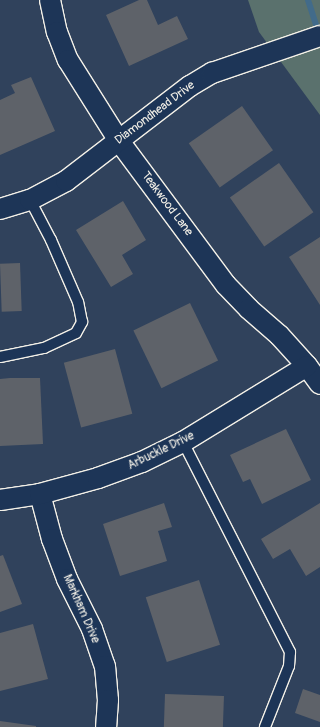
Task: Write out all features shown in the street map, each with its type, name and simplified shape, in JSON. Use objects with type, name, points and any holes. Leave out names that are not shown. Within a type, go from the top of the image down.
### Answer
[{"type":"street","name":"Teakwood Lane","points":[[50,0],[57,32],[68,60],[119,141],[226,285],[307,366],[320,384]]},
{"type":"street","name":"Diamondhead Drive","points":[[0,209],[30,200],[66,181],[195,82],[212,73],[320,36]]},
{"type":"street","name":"Arbuckle Drive","points":[[0,500],[40,494],[105,476],[142,462],[183,442],[307,366]]},
{"type":"street","name":"Markham Drive","points":[[40,494],[52,539],[67,579],[92,628],[105,666],[108,700],[106,727]]},
{"type":"lane","points":[[0,358],[44,348],[76,333],[82,322],[78,302],[51,240],[30,200]]},
{"type":"lane","points":[[183,442],[290,652],[288,666],[265,727]]},
{"type":"green space","points":[[248,0],[320,0],[320,115],[259,32]]},
{"type":"building","points":[[139,0],[147,0],[158,25],[177,16],[188,39],[129,66],[106,15]]},
{"type":"building","points":[[31,77],[55,131],[0,155],[0,100],[15,93],[11,85]]},
{"type":"building","points":[[242,106],[273,150],[220,188],[189,143]]},
{"type":"building","points":[[279,163],[313,212],[264,247],[230,197]]},
{"type":"building","points":[[123,201],[146,240],[122,255],[133,274],[111,287],[76,230]]},
{"type":"building","points":[[320,237],[320,305],[289,257]]},
{"type":"building","points":[[20,263],[22,311],[2,312],[0,264]]},
{"type":"building","points":[[190,303],[218,361],[161,388],[133,331]]},
{"type":"building","points":[[115,349],[132,414],[81,427],[64,363]]},
{"type":"building","points":[[40,378],[43,444],[0,446],[0,379]]},
{"type":"building","points":[[286,429],[311,480],[262,504],[250,479],[243,482],[230,455]]},
{"type":"building","points":[[164,503],[172,527],[158,531],[167,561],[120,576],[103,524]]},
{"type":"building","points":[[320,503],[320,567],[306,576],[290,549],[273,559],[261,539]]},
{"type":"building","points":[[3,555],[22,604],[0,612],[0,556]]},
{"type":"building","points":[[199,580],[220,645],[167,662],[146,597]]},
{"type":"building","points":[[33,624],[48,679],[0,691],[0,633]]},
{"type":"building","points":[[303,689],[320,695],[320,722],[295,713]]},
{"type":"building","points":[[165,694],[224,696],[223,727],[164,727]]},
{"type":"building","points":[[0,721],[36,726],[36,727],[0,727]]},
{"type":"waterway","points":[[308,0],[319,33]]}]
